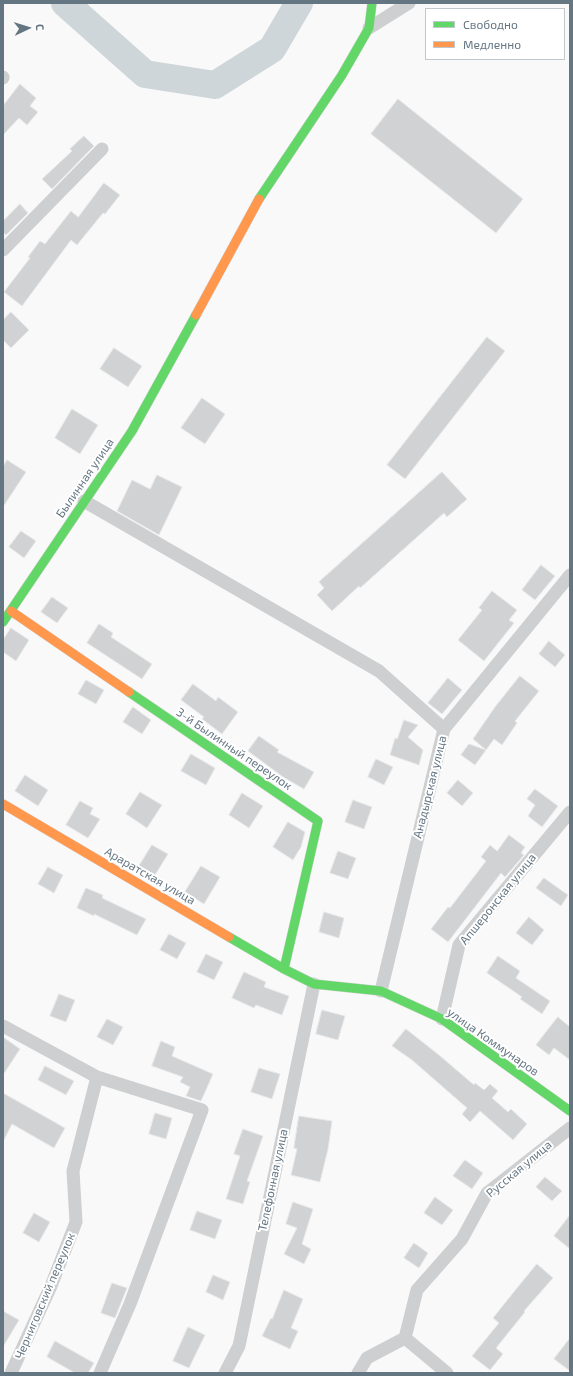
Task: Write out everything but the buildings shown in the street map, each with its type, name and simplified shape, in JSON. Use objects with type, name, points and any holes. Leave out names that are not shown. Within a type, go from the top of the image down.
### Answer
[{"type":"street","points":[[370,28],[372,3]]},
{"type":"street","points":[[370,28],[409,3]]},
{"type":"street","name":"Былинная улица","points":[[3,622],[132,431],[259,199],[342,76],[370,28]]},
{"type":"street","points":[[3,250],[102,149]]},
{"type":"street","points":[[84,502],[379,671],[444,729]]},
{"type":"street","name":"Анадырская улица","points":[[381,991],[444,729],[570,575]]},
{"type":"street","name":"3-й Былинный переулок","points":[[11,611],[318,821],[284,969]]},
{"type":"street","name":"Араратская улица","points":[[3,804],[284,969]]},
{"type":"street","name":"Апшеронская улица","points":[[442,1019],[460,945],[570,812]]},
{"type":"street","name":"улица Коммунаров","points":[[284,969],[314,984],[381,991],[442,1019],[570,1111]]},
{"type":"street","name":"Телефонная улица","points":[[225,1373],[239,1346],[314,984]]},
{"type":"street","points":[[3,1026],[97,1077],[202,1110],[130,1304],[100,1373]]},
{"type":"street","name":"Черниговский переулок","points":[[11,1373],[51,1286],[76,1222],[73,1170],[97,1077]]},
{"type":"street","name":"Русская улица","points":[[405,1338],[417,1290],[462,1239],[487,1193],[570,1128]]},
{"type":"street","points":[[358,1373],[367,1358],[405,1338],[447,1373]]},
{"type":"waterway","points":[[65,3],[145,74],[215,85],[272,49],[299,3]]},
{"type":"traffic: fast","points":[[259,199],[342,75],[369,28],[372,3]]},
{"type":"traffic: fast","points":[[3,622],[132,431],[196,315]]},
{"type":"traffic: fast","points":[[129,692],[318,821],[284,969]]},
{"type":"traffic: fast","points":[[229,937],[284,969],[314,984],[381,991],[442,1019],[570,1111]]},
{"type":"traffic: slow","points":[[196,315],[259,199]]},
{"type":"traffic: slow","points":[[11,611],[129,692]]},
{"type":"traffic: slow","points":[[3,804],[229,937]]}]
